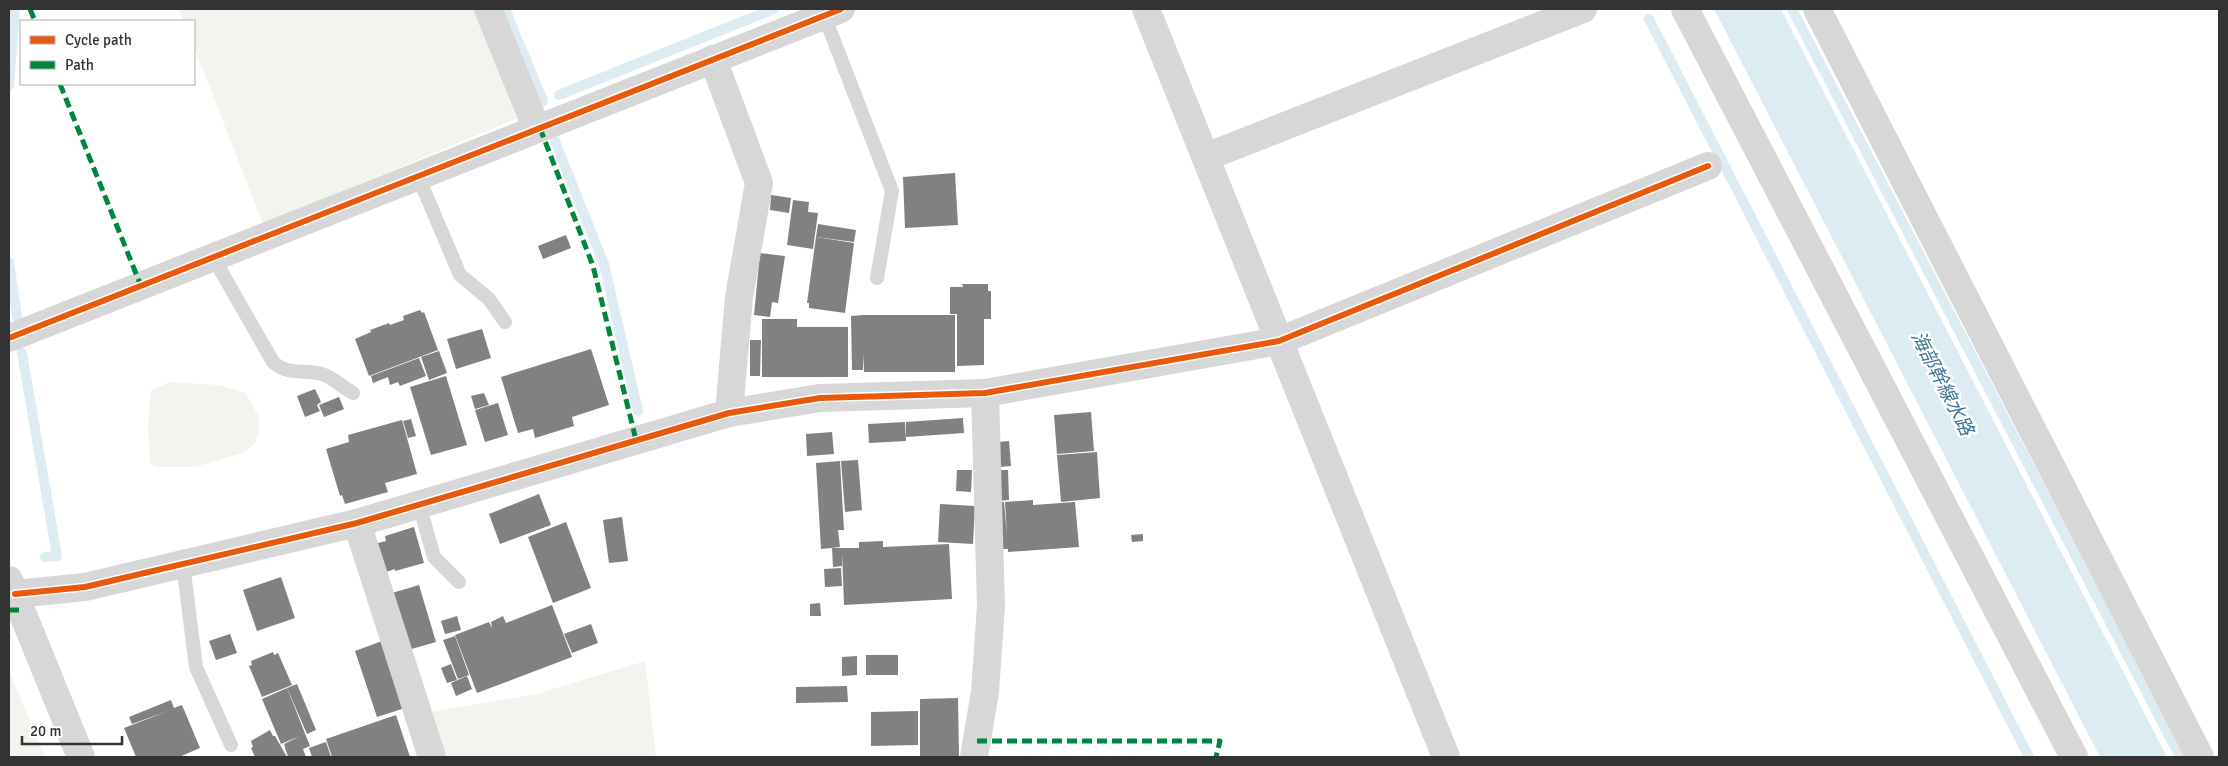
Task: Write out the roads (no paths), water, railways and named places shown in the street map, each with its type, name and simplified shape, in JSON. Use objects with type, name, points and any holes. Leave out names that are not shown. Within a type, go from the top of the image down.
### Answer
[{"type":"street","points":[[488,9],[537,129]]},
{"type":"street","points":[[1146,9],[1446,757]]},
{"type":"street","points":[[1206,158],[1583,9]]},
{"type":"street","points":[[1685,9],[2074,757]]},
{"type":"street","points":[[1817,9],[2200,757]]},
{"type":"street","points":[[9,338],[833,12]]},
{"type":"street","points":[[713,59],[759,183],[740,297],[729,413]]},
{"type":"street","points":[[80,757],[12,587],[85,587],[357,522],[729,413],[820,398],[985,393],[1279,341],[1708,166]]},
{"type":"street","points":[[974,757],[985,692],[991,606],[985,393]]},
{"type":"street","points":[[357,522],[432,757]]},
{"type":"lane","points":[[833,12],[892,191],[877,278]]},
{"type":"lane","points":[[418,176],[460,276],[489,299],[505,322]]},
{"type":"lane","points":[[213,257],[279,368],[291,372],[323,374],[353,393]]},
{"type":"lane","points":[[419,504],[434,557],[459,582]]},
{"type":"lane","points":[[183,564],[196,668],[231,745]]},
{"type":"water","name":"海部幹線水路","points":[[1714,9],[1781,9],[2167,757],[2100,757]]},
{"type":"waterway","points":[[9,85],[15,9]]},
{"type":"waterway","points":[[505,9],[543,101]]},
{"type":"waterway","points":[[559,95],[774,9]]},
{"type":"waterway","points":[[1792,9],[2180,757]]},
{"type":"waterway","points":[[1649,19],[2029,757]]},
{"type":"waterway","points":[[555,141],[604,264],[638,411]]},
{"type":"waterway","points":[[9,262],[17,316]]},
{"type":"waterway","points":[[22,353],[57,556],[45,557]]}]
